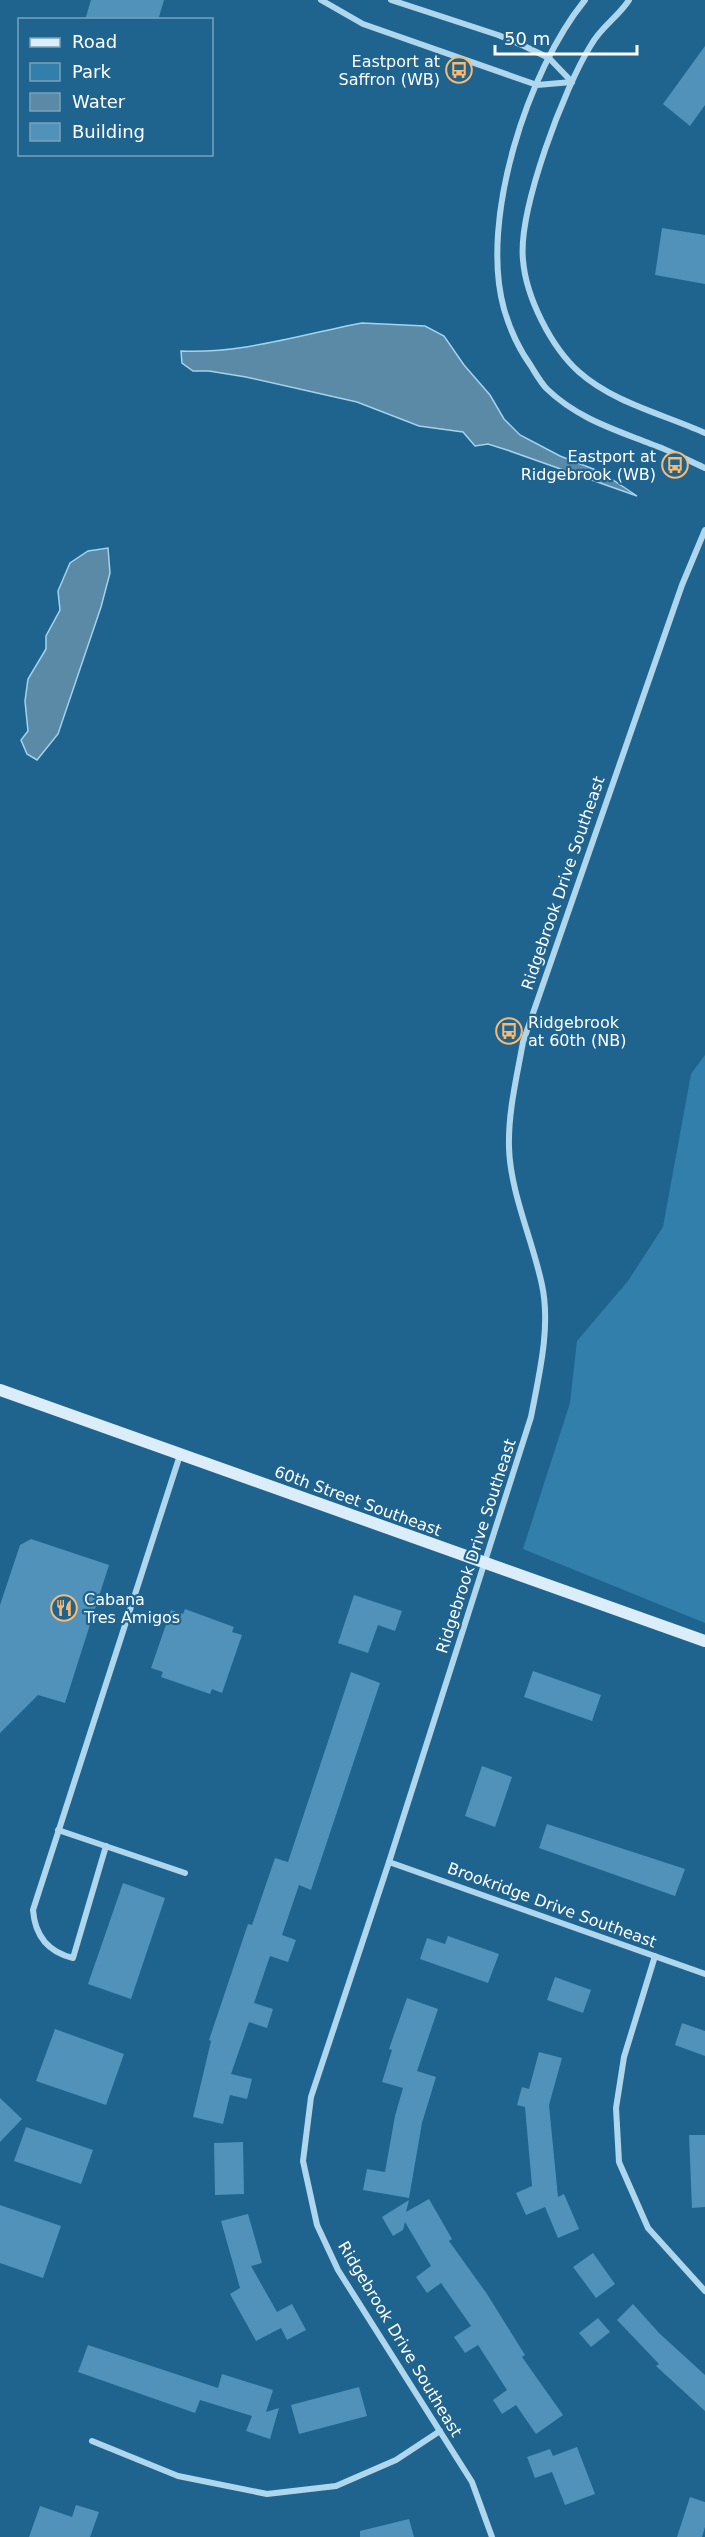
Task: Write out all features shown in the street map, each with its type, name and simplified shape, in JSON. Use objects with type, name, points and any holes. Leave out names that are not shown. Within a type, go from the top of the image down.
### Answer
[{"type":"main road","name":"60th Street Southeast","points":[[0,1390],[705,1641]]},
{"type":"street","points":[[321,0],[363,24],[537,85],[572,82]]},
{"type":"street","points":[[391,0],[498,35],[549,58],[572,82]]},
{"type":"street","points":[[585,0],[549,58],[515,141],[505,181],[498,238],[499,284],[504,309],[517,345],[545,387],[570,407],[606,428],[653,444],[705,468]]},
{"type":"street","points":[[629,0],[623,9],[602,28],[590,45],[572,82],[546,148],[526,225],[523,260],[532,297],[546,331],[578,371],[604,390],[705,433]]},
{"type":"street","name":"Ridgebrook Drive Southeast","points":[[492,2537],[472,2482],[338,2270],[317,2225],[303,2161],[312,2097],[531,1417],[545,1325],[543,1287],[520,1207],[509,1147],[514,1092],[523,1042],[678,596],[705,530]]},
{"type":"street","points":[[106,1846],[73,1958],[60,1955],[45,1944],[34,1927],[33,1910],[180,1455]]},
{"type":"street","points":[[58,1830],[185,1873]]},
{"type":"street","name":"Brookridge Drive Southeast","points":[[389,1862],[705,1974]]},
{"type":"street","points":[[655,1956],[624,2057],[616,2108],[619,2162],[648,2228],[705,2291]]},
{"type":"street","points":[[92,2441],[178,2476],[267,2494],[336,2486],[396,2460],[440,2431]]},
{"type":"green space","points":[[705,1055],[705,1623],[523,1549],[570,1403],[577,1341],[628,1281],[663,1227],[691,1074]]},
{"type":"water","points":[[362,323],[425,326],[444,336],[464,365],[490,395],[504,419],[520,435],[560,456],[601,472],[637,496],[488,444],[475,446],[463,432],[419,426],[357,402],[246,377],[193,371],[182,363],[181,351],[250,346]]},
{"type":"water","points":[[108,548],[110,573],[101,607],[58,734],[37,760],[27,754],[21,740],[28,731],[25,701],[28,679],[46,649],[46,636],[60,610],[58,591],[70,563],[88,551]]},
{"type":"building","points":[[91,0],[164,0],[159,18],[86,18]]},
{"type":"building","points":[[705,46],[705,105],[690,126],[663,104]]},
{"type":"building","points":[[662,228],[705,235],[705,284],[655,275]]},
{"type":"building","points":[[31,1539],[109,1565],[65,1703],[38,1695],[0,1733],[0,1605],[20,1545]]},
{"type":"building","points":[[354,1595],[402,1611],[395,1631],[378,1625],[368,1653],[338,1643]]},
{"type":"building","points":[[185,1609],[234,1627],[232,1632],[242,1635],[222,1693],[212,1689],[210,1694],[161,1677],[163,1672],[151,1668],[171,1610],[183,1614]]},
{"type":"building","points":[[533,1671],[601,1695],[592,1721],[524,1697]]},
{"type":"building","points":[[351,1672],[380,1683],[311,1890],[299,1885],[282,1935],[296,1940],[288,1962],[270,1956],[254,2003],[273,2009],[267,2028],[249,2022],[231,2074],[252,2079],[247,2099],[230,2095],[223,2124],[193,2117],[211,2041],[209,2040],[248,1924],[252,1925],[275,1858],[288,1862]]},
{"type":"building","points":[[482,1766],[512,1777],[495,1827],[465,1816]]},
{"type":"building","points":[[547,1824],[685,1869],[675,1896],[539,1848]]},
{"type":"building","points":[[123,1883],[165,1898],[131,1999],[88,1984]]},
{"type":"building","points":[[448,1936],[499,1954],[488,1983],[420,1959],[427,1938],[445,1944]]},
{"type":"building","points":[[555,1977],[591,1990],[583,2013],[547,2000]]},
{"type":"building","points":[[407,1998],[438,2009],[417,2071],[436,2077],[422,2123],[409,2198],[363,2190],[367,2169],[385,2172],[395,2116],[403,2088],[382,2082],[392,2050],[389,2049]]},
{"type":"building","points":[[682,2023],[705,2031],[705,2056],[675,2045]]},
{"type":"building","points":[[55,2029],[124,2054],[106,2105],[36,2081]]},
{"type":"building","points":[[539,2052],[562,2058],[549,2105],[558,2197],[564,2194],[579,2229],[558,2238],[545,2207],[526,2215],[516,2193],[532,2186],[525,2107],[517,2105],[522,2087],[529,2089]]},
{"type":"building","points":[[0,2098],[22,2119],[0,2142]]},
{"type":"building","points":[[26,2127],[93,2150],[81,2184],[14,2161]]},
{"type":"building","points":[[689,2135],[705,2135],[705,2207],[692,2208]]},
{"type":"building","points":[[243,2142],[244,2194],[215,2195],[214,2143]]},
{"type":"building","points":[[429,2199],[452,2239],[449,2241],[487,2294],[525,2355],[522,2357],[563,2415],[536,2434],[516,2405],[502,2414],[493,2400],[507,2390],[478,2345],[465,2353],[454,2337],[471,2326],[441,2283],[427,2293],[416,2277],[431,2266],[405,2222],[403,2230],[393,2236],[382,2217],[409,2200],[406,2212]]},
{"type":"building","points":[[0,2205],[61,2226],[43,2278],[0,2263]]},
{"type":"building","points":[[248,2214],[262,2263],[251,2266],[277,2312],[292,2304],[306,2330],[287,2340],[281,2328],[256,2341],[230,2294],[240,2288],[221,2221]]},
{"type":"building","points":[[593,2253],[615,2284],[596,2298],[573,2267]]},
{"type":"building","points":[[633,2304],[659,2333],[705,2375],[705,2411],[656,2366],[659,2364],[617,2320]]},
{"type":"building","points":[[598,2318],[610,2332],[591,2347],[579,2333]]},
{"type":"building","points":[[88,2345],[218,2388],[222,2374],[273,2390],[266,2412],[279,2408],[270,2439],[246,2431],[252,2416],[200,2400],[195,2413],[78,2372]]},
{"type":"building","points":[[359,2387],[367,2416],[299,2434],[291,2405]]},
{"type":"building","points":[[577,2447],[595,2494],[565,2505],[552,2472],[535,2478],[527,2457],[550,2449],[553,2456]]},
{"type":"building","points":[[690,2497],[705,2502],[705,2527],[702,2537],[677,2537]]},
{"type":"building","points":[[76,2505],[99,2512],[90,2537],[29,2537],[40,2506],[72,2517]]},
{"type":"building","points":[[409,2519],[414,2537],[360,2537],[360,2531]]},
{"type":"place","name":"Eastport at Saffron (WB)","points":[[459,70]]},
{"type":"place","name":"Eastport at Ridgebrook (WB)","points":[[675,465]]},
{"type":"place","name":"Ridgebrook at 60th (NB)","points":[[509,1031]]},
{"type":"place","name":"Cabana Tres Amigos","points":[[64,1608]]}]
